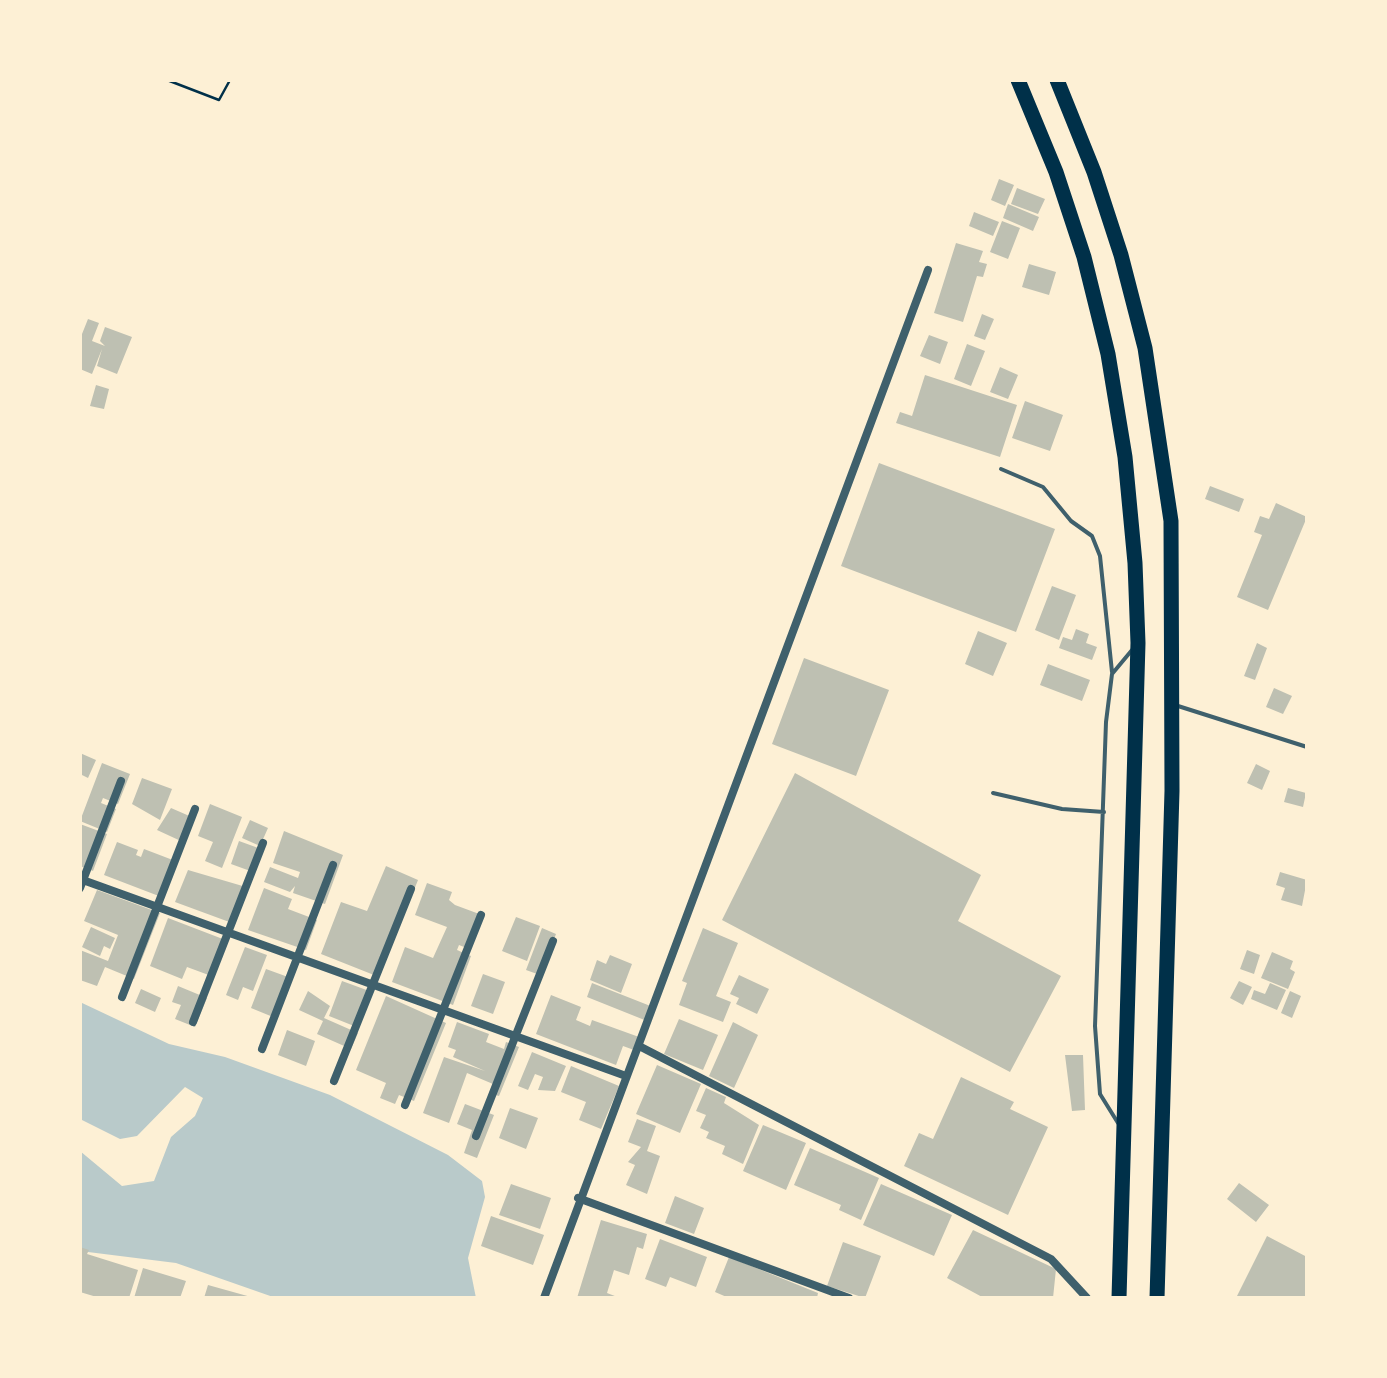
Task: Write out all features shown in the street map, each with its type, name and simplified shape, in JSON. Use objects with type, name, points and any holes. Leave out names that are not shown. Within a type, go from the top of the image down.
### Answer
[{"type":"highway","points":[[1018,80],[1062,189],[1108,354],[1125,457],[1138,643],[1119,1298]]},
{"type":"highway","points":[[1056,80],[1094,172],[1121,255],[1157,415],[1171,521],[1173,704],[1157,1298]]},
{"type":"street","points":[[544,1298],[578,1198],[641,1047],[928,270]]},
{"type":"street","points":[[121,781],[81,882],[626,1076]]},
{"type":"street","points":[[122,997],[195,809]]},
{"type":"street","points":[[193,1022],[263,843]]},
{"type":"street","points":[[262,1049],[333,865]]},
{"type":"street","points":[[334,1080],[411,889]]},
{"type":"street","points":[[405,1104],[481,914]]},
{"type":"street","points":[[476,1136],[553,941]]},
{"type":"street","points":[[641,1047],[1052,1260],[1087,1298]]},
{"type":"street","points":[[578,1198],[849,1298]]},
{"type":"lane","points":[[1000,468],[1043,486],[1071,521],[1092,536],[1100,556],[1112,674],[1106,722],[1094,1026],[1100,1094],[1124,1132]]},
{"type":"lane","points":[[1112,674],[1138,643]]},
{"type":"lane","points":[[1173,704],[1307,747]]},
{"type":"lane","points":[[993,793],[1062,809],[1104,812]]},
{"type":"path","points":[[167,80],[220,100],[230,80]]},
{"type":"shaded area","points":[[80,1002],[169,1044],[225,1057],[330,1095],[448,1155],[482,1181],[485,1197],[468,1258],[476,1298],[276,1298],[176,1263],[80,1251],[80,1151],[122,1186],[154,1181],[171,1137],[195,1116],[203,1098],[185,1087],[137,1136],[120,1139],[80,1119]]},
{"type":"building","points":[[999,179],[1014,185],[1005,206],[991,200]]},
{"type":"building","points":[[1017,188],[1045,199],[1038,214],[1011,204]]},
{"type":"building","points":[[1008,204],[1039,217],[1033,231],[1003,218]]},
{"type":"building","points":[[974,212],[999,222],[993,236],[969,226]]},
{"type":"building","points":[[1002,221],[1020,228],[1008,259],[990,252]]},
{"type":"building","points":[[956,243],[983,251],[979,262],[987,264],[983,277],[977,276],[963,322],[934,313]]},
{"type":"building","points":[[1029,264],[1056,272],[1049,295],[1022,287]]},
{"type":"building","points":[[982,314],[994,319],[985,340],[974,336]]},
{"type":"building","points":[[88,319],[99,323],[92,341],[105,346],[100,341],[105,327],[132,337],[117,374],[97,366],[102,349],[92,374],[80,369],[80,339]]},
{"type":"building","points":[[929,335],[948,342],[940,364],[920,356]]},
{"type":"building","points":[[967,344],[985,351],[971,386],[954,379]]},
{"type":"building","points":[[1000,367],[1018,375],[1008,399],[990,392]]},
{"type":"building","points":[[925,375],[1017,405],[1000,457],[896,423],[900,412],[912,416]]},
{"type":"building","points":[[96,385],[109,389],[104,409],[90,406]]},
{"type":"building","points":[[1025,401],[1063,415],[1050,451],[1012,438]]},
{"type":"building","points":[[879,463],[1055,529],[1016,632],[841,566]]},
{"type":"building","points":[[1210,486],[1244,499],[1239,512],[1205,499]]},
{"type":"building","points":[[1276,503],[1307,517],[1268,610],[1237,597],[1262,535],[1254,532],[1260,516],[1269,519]]},
{"type":"building","points":[[1052,586],[1076,595],[1059,640],[1035,630]]},
{"type":"building","points":[[1076,629],[1089,634],[1086,643],[1097,647],[1092,660],[1059,648],[1063,637],[1072,640]]},
{"type":"building","points":[[978,631],[1007,643],[993,676],[965,664]]},
{"type":"building","points":[[1257,643],[1267,648],[1255,680],[1244,676]]},
{"type":"building","points":[[804,658],[889,690],[856,776],[772,744]]},
{"type":"building","points":[[1048,664],[1090,680],[1082,701],[1040,685]]},
{"type":"building","points":[[1274,688],[1292,696],[1283,714],[1266,707]]},
{"type":"building","points":[[80,753],[96,760],[88,778],[80,774]]},
{"type":"building","points":[[102,763],[130,774],[118,804],[103,798],[101,803],[116,809],[107,832],[80,821]]},
{"type":"building","points":[[1256,764],[1270,771],[1262,790],[1247,783]]},
{"type":"building","points":[[795,773],[981,875],[958,921],[1061,976],[1010,1072],[722,920]]},
{"type":"building","points":[[142,778],[172,789],[160,820],[132,804]]},
{"type":"building","points":[[1288,788],[1306,793],[1303,807],[1284,802]]},
{"type":"building","points":[[210,804],[242,817],[222,868],[205,861],[213,842],[198,836]]},
{"type":"building","points":[[171,808],[194,818],[183,842],[157,830]]},
{"type":"building","points":[[250,820],[268,828],[260,846],[242,838]]},
{"type":"building","points":[[80,824],[107,834],[93,871],[80,866]]},
{"type":"building","points":[[284,831],[343,855],[325,904],[293,893],[295,886],[290,892],[264,882],[270,867],[298,878],[300,872],[273,863]]},
{"type":"building","points":[[239,841],[261,849],[253,872],[231,864]]},
{"type":"building","points":[[117,842],[138,850],[136,855],[141,857],[144,849],[178,862],[164,898],[104,875]]},
{"type":"building","points":[[386,866],[418,880],[379,977],[321,954],[341,902],[367,911]]},
{"type":"building","points":[[188,870],[246,887],[232,923],[175,902]]},
{"type":"building","points":[[1280,872],[1307,880],[1302,906],[1281,900],[1285,888],[1276,885]]},
{"type":"building","points":[[427,883],[452,892],[449,900],[455,905],[482,915],[469,949],[459,945],[457,950],[471,956],[453,1005],[392,982],[405,947],[433,958],[447,927],[415,915]]},
{"type":"building","points":[[264,888],[292,899],[288,909],[317,920],[306,950],[248,930]]},
{"type":"building","points":[[97,890],[160,913],[134,979],[105,967],[97,986],[80,980],[80,950],[108,961],[118,935],[84,921]]},
{"type":"building","points":[[516,917],[540,926],[527,961],[502,951]]},
{"type":"building","points":[[168,918],[228,941],[214,977],[187,967],[182,979],[150,966]]},
{"type":"building","points":[[91,927],[115,938],[110,949],[104,946],[100,956],[82,947]]},
{"type":"building","points":[[542,928],[556,934],[540,975],[526,970]]},
{"type":"building","points":[[703,928],[738,943],[716,996],[731,1002],[723,1022],[679,1005],[687,983],[682,981]]},
{"type":"building","points":[[245,947],[267,955],[253,991],[243,987],[238,1000],[226,995]]},
{"type":"building","points":[[1247,950],[1260,955],[1254,974],[1240,969]]},
{"type":"building","points":[[1272,952],[1293,961],[1290,969],[1295,972],[1288,989],[1261,978]]},
{"type":"building","points":[[610,955],[632,964],[621,993],[590,980],[597,960],[606,964]]},
{"type":"building","points":[[266,969],[288,977],[273,1017],[251,1008]]},
{"type":"building","points":[[483,974],[505,982],[493,1014],[471,1006]]},
{"type":"building","points":[[739,975],[769,989],[757,1014],[736,1004],[739,998],[730,994]]},
{"type":"building","points":[[342,981],[372,992],[359,1028],[329,1016]]},
{"type":"building","points":[[1239,981],[1252,987],[1243,1005],[1230,998]]},
{"type":"building","points":[[592,983],[653,1007],[647,1021],[587,997]]},
{"type":"building","points":[[1270,983],[1286,990],[1277,1010],[1251,999],[1254,990],[1265,994]]},
{"type":"building","points":[[178,986],[207,998],[195,1027],[175,1019],[181,1005],[172,1002]]},
{"type":"building","points":[[141,989],[161,998],[155,1012],[135,1003]]},
{"type":"building","points":[[308,991],[330,1006],[324,1018],[358,1033],[351,1049],[317,1034],[323,1021],[299,1010]]},
{"type":"building","points":[[1290,991],[1301,996],[1292,1018],[1281,1013]]},
{"type":"building","points":[[551,995],[581,1007],[576,1020],[590,1026],[592,1020],[639,1037],[634,1050],[623,1046],[616,1065],[536,1034]]},
{"type":"building","points":[[386,996],[446,1023],[414,1101],[399,1095],[395,1104],[380,1098],[386,1083],[356,1070]]},
{"type":"building","points":[[679,1019],[718,1035],[703,1070],[664,1054]]},
{"type":"building","points":[[457,1022],[489,1034],[486,1042],[504,1049],[506,1042],[519,1047],[499,1096],[489,1093],[493,1084],[467,1073],[449,1123],[423,1113],[444,1057],[485,1071],[453,1057],[456,1050],[448,1047]]},
{"type":"building","points":[[733,1022],[758,1035],[734,1088],[709,1076]]},
{"type":"building","points":[[287,1030],[315,1041],[306,1066],[278,1055]]},
{"type":"building","points":[[532,1052],[566,1066],[555,1091],[538,1090],[543,1077],[535,1074],[528,1090],[518,1086]]},
{"type":"building","points":[[1065,1055],[1083,1055],[1085,1110],[1072,1111]]},
{"type":"building","points":[[657,1065],[701,1084],[680,1133],[636,1114]]},
{"type":"building","points":[[571,1066],[619,1086],[601,1129],[579,1120],[586,1102],[561,1092]]},
{"type":"building","points":[[961,1077],[1014,1102],[1010,1109],[1048,1127],[1008,1215],[904,1166],[919,1133],[933,1139]]},
{"type":"building","points":[[706,1088],[726,1097],[724,1103],[759,1125],[743,1164],[722,1154],[725,1146],[706,1138],[709,1132],[700,1128],[706,1115],[696,1111]]},
{"type":"building","points":[[465,1104],[494,1115],[477,1158],[464,1153],[472,1130],[457,1124]]},
{"type":"building","points":[[510,1108],[538,1118],[526,1149],[499,1138]]},
{"type":"building","points":[[637,1119],[656,1126],[647,1151],[660,1156],[647,1194],[626,1185],[635,1165],[628,1162],[641,1147],[628,1142]]},
{"type":"building","points":[[763,1125],[806,1143],[786,1190],[743,1171]]},
{"type":"building","points":[[810,1148],[879,1178],[861,1220],[839,1210],[841,1205],[794,1185]]},
{"type":"building","points":[[1239,1183],[1269,1205],[1256,1222],[1227,1199]]},
{"type":"building","points":[[511,1184],[551,1198],[540,1229],[499,1215]]},
{"type":"building","points":[[881,1184],[952,1215],[934,1256],[863,1225]]},
{"type":"building","points":[[675,1196],[704,1208],[694,1234],[665,1223]]},
{"type":"building","points":[[491,1216],[544,1235],[533,1265],[481,1246]]},
{"type":"building","points":[[601,1220],[647,1234],[643,1249],[637,1247],[629,1275],[614,1270],[607,1293],[620,1298],[577,1298]]},
{"type":"building","points":[[973,1230],[1056,1269],[1053,1298],[984,1298],[947,1278]]},
{"type":"building","points":[[1267,1236],[1307,1257],[1307,1298],[1236,1298]]},
{"type":"building","points":[[660,1239],[707,1257],[696,1287],[670,1277],[666,1287],[645,1279]]},
{"type":"building","points":[[843,1242],[881,1256],[865,1298],[827,1286]]},
{"type":"building","points":[[80,1247],[89,1250],[87,1254],[138,1270],[129,1298],[100,1298],[80,1292]]},
{"type":"building","points":[[729,1257],[818,1293],[817,1298],[729,1298],[715,1292]]},
{"type":"building","points":[[143,1268],[186,1281],[180,1298],[134,1298]]},
{"type":"building","points":[[208,1285],[251,1297],[251,1298],[204,1298]]}]
